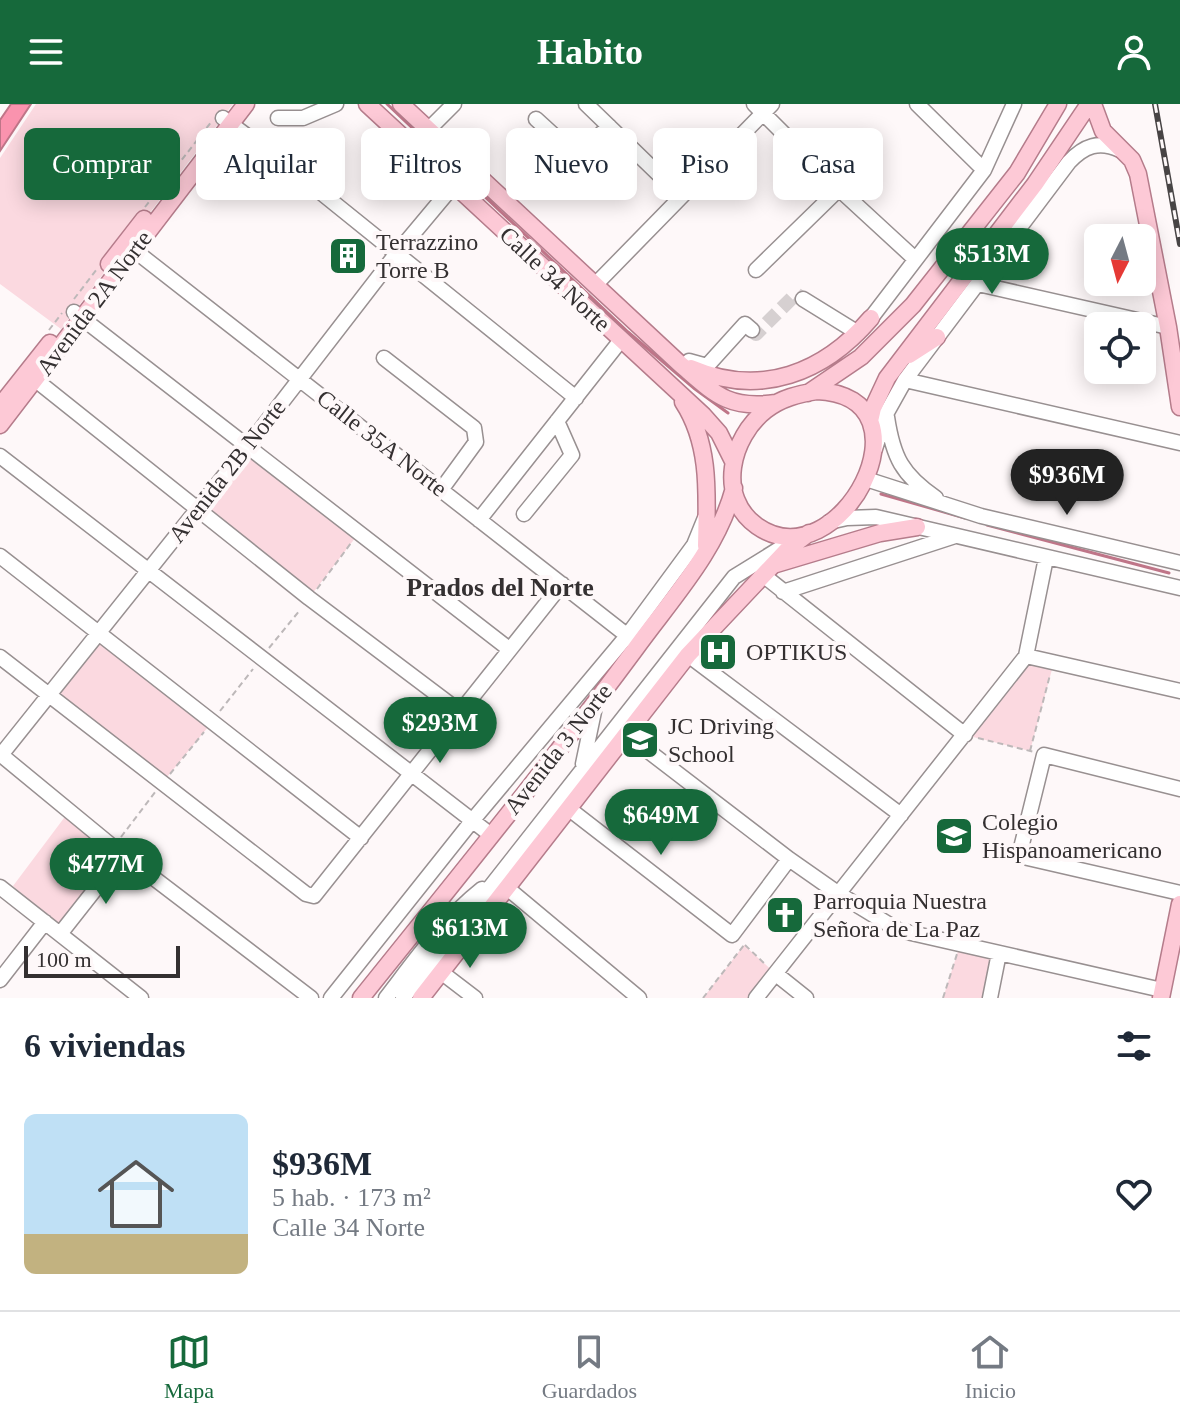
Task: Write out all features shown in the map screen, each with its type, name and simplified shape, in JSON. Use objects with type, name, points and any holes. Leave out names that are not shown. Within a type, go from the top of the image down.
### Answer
[{"type":"main road","name":"Avenida 2A Norte","points":[[227,121],[233,104]]},
{"type":"main road","name":"Avenida 2A Norte","points":[[0,425],[31,377],[130,246],[227,121],[246,104]]},
{"type":"main road","name":"Calle 34 Norte","points":[[367,104],[392,128]]},
{"type":"main road","name":"Calle 34 Norte","points":[[401,104],[426,128]]},
{"type":"main road","points":[[807,393],[861,357],[913,305],[1017,173],[1058,104]]},
{"type":"main road","points":[[1091,104],[1103,131],[1132,160],[1138,174],[1180,407]]},
{"type":"main road","points":[[870,421],[882,388],[1091,104]]},
{"type":"main road","points":[[1103,104],[1103,131]]},
{"type":"main road","name":"Calle 34 Norte","points":[[490,188],[714,393],[737,404],[776,403]]},
{"type":"main road","name":"Calle 34 Norte","points":[[468,200],[673,387],[719,433],[733,461]]},
{"type":"main road","points":[[861,357],[871,318]]},
{"type":"main road","points":[[675,360],[725,379],[754,381],[784,377],[821,363],[858,333],[871,318]]},
{"type":"main road","points":[[901,361],[937,337]]},
{"type":"main road","name":"Avenida 2A Norte","points":[[0,406],[31,377]]},
{"type":"main road","points":[[673,387],[688,410],[703,448],[708,488],[706,552]]},
{"type":"main road","points":[[830,392],[844,396],[863,411],[874,434],[875,450],[866,479],[855,499],[829,522],[806,534],[773,534],[757,526],[744,514],[734,488],[733,461],[743,435],[752,423],[776,403],[807,393],[830,392]]},
{"type":"main road","name":"Avenida 3 Norte","points":[[361,998],[596,702],[632,640],[706,552],[734,488]]},
{"type":"main road","points":[[768,570],[880,533],[917,527]]},
{"type":"main road","name":"Avenida 3 Norte","points":[[421,998],[503,881],[568,808],[688,655],[806,534]]},
{"type":"main road","points":[[1162,994],[1180,904]]},
{"type":"street","points":[[278,118],[303,118],[336,104]]},
{"type":"street","points":[[430,128],[454,104]]},
{"type":"street","points":[[586,104],[653,169]]},
{"type":"street","points":[[917,104],[984,170]]},
{"type":"street","points":[[984,170],[1005,104]]},
{"type":"street","points":[[871,318],[984,170],[1014,104]]},
{"type":"street","points":[[744,128],[763,107],[782,128]]},
{"type":"street","points":[[536,119],[571,151],[578,152],[584,151],[609,126]]},
{"type":"street","points":[[227,121],[298,174],[576,398]]},
{"type":"street","points":[[875,450],[886,414],[905,380],[1069,162],[1080,151],[1098,144],[1124,152]]},
{"type":"street","name":"Avenida 2B Norte","points":[[1,755],[441,200]]},
{"type":"street","points":[[595,285],[677,200]]},
{"type":"street","points":[[756,270],[828,200]]},
{"type":"street","points":[[851,200],[915,259]]},
{"type":"street","name":"Calle 35A Norte","points":[[130,246],[242,337],[632,640]]},
{"type":"street","points":[[978,284],[1168,327]]},
{"type":"street","points":[[803,299],[858,333]]},
{"type":"street","points":[[78,315],[509,649]]},
{"type":"street","points":[[675,360],[707,366],[745,324],[752,330]]},
{"type":"street","points":[[479,520],[621,340]]},
{"type":"street","points":[[384,358],[474,428],[476,442],[441,490]]},
{"type":"street","points":[[31,377],[309,598],[459,711]]},
{"type":"street","points":[[905,380],[1180,443]]},
{"type":"street","points":[[886,414],[892,447],[902,468],[917,485],[949,507]]},
{"type":"street","points":[[524,514],[572,455],[557,421]]},
{"type":"street","points":[[0,456],[491,835]]},
{"type":"street","points":[[866,479],[949,507],[1180,563]]},
{"type":"street","name":"Avenida 3 Norte","points":[[331,998],[472,821],[632,640],[694,545],[707,514]]},
{"type":"street","points":[[829,522],[876,517],[1180,588]]},
{"type":"street","points":[[403,998],[503,881],[579,774],[734,577],[806,534]]},
{"type":"street","points":[[783,592],[955,535]]},
{"type":"street","points":[[0,556],[361,838]]},
{"type":"street","points":[[756,998],[1026,656],[1046,558]]},
{"type":"street","points":[[768,570],[783,592],[965,735]]},
{"type":"street","points":[[0,657],[306,894],[314,896],[562,584]]},
{"type":"street","points":[[688,655],[901,815]]},
{"type":"street","points":[[1026,656],[1180,691]]},
{"type":"street","points":[[579,774],[588,750],[596,702]]},
{"type":"street","points":[[626,734],[789,859],[898,930],[1162,994]]},
{"type":"street","points":[[1180,789],[1037,753],[1019,856],[1180,893]]},
{"type":"street","points":[[1,755],[118,851],[311,998]]},
{"type":"street","points":[[568,808],[732,935],[789,859]]},
{"type":"street","points":[[60,934],[118,851]]},
{"type":"street","points":[[386,998],[455,910],[503,881]]},
{"type":"street","points":[[503,881],[639,998]]},
{"type":"street","points":[[0,887],[141,998]]},
{"type":"street","points":[[0,980],[45,922]]},
{"type":"street","points":[[990,998],[999,953]]},
{"type":"street","points":[[441,972],[475,998]]},
{"type":"street","points":[[776,974],[806,998]]},
{"type":"path","points":[[309,598],[359,533]]},
{"type":"path","points":[[965,735],[1037,753],[1054,662]]},
{"type":"path","points":[[118,851],[163,782],[213,721]]},
{"type":"path","points":[[703,998],[744,945],[776,974]]},
{"type":"path","points":[[943,998],[960,945]]},
{"type":"shaded area","points":[[11,104],[31,104],[0,151],[0,120]]},
{"type":"shaded area","points":[[36,104],[233,104],[215,128],[196,128],[196,152],[180,173],[180,128],[24,128],[24,200],[160,200],[61,329],[0,284],[0,158]]},
{"type":"shaded area","points":[[248,446],[359,533],[309,598],[198,507]]},
{"type":"shaded area","points":[[97,633],[213,721],[163,782],[49,695]]},
{"type":"shaded area","points":[[1026,656],[1054,662],[1030,751],[965,735]]},
{"type":"shaded area","points":[[67,814],[117,853],[57,925],[13,886]]},
{"type":"shaded area","points":[[744,945],[776,974],[756,998],[703,998]]},
{"type":"shaded area","points":[[960,945],[999,953],[990,998],[943,998]]},
{"type":"waterway","points":[[387,104],[628,332],[728,413]]},
{"type":"waterway","points":[[881,494],[965,518]]},
{"type":"waterway","points":[[987,525],[1169,573]]},
{"type":"tunnel","points":[[752,330],[756,334],[796,294],[803,299]]},
{"type":"railway","points":[[1155,104],[1180,244]]},
{"type":"place","name":"Terrazzino Torre B","points":[[348,256]]},
{"type":"place","name":"OPTIKUS","points":[[718,652]]},
{"type":"place","name":"JC Driving School","points":[[640,740]]},
{"type":"place","name":"Colegio Hispanoamericano","points":[[954,836]]},
{"type":"place","name":"Parroquia Nuestra Señora de La Paz","points":[[785,915]]},
{"type":"district","name":"Prados del Norte","points":[[500,587]]}]
